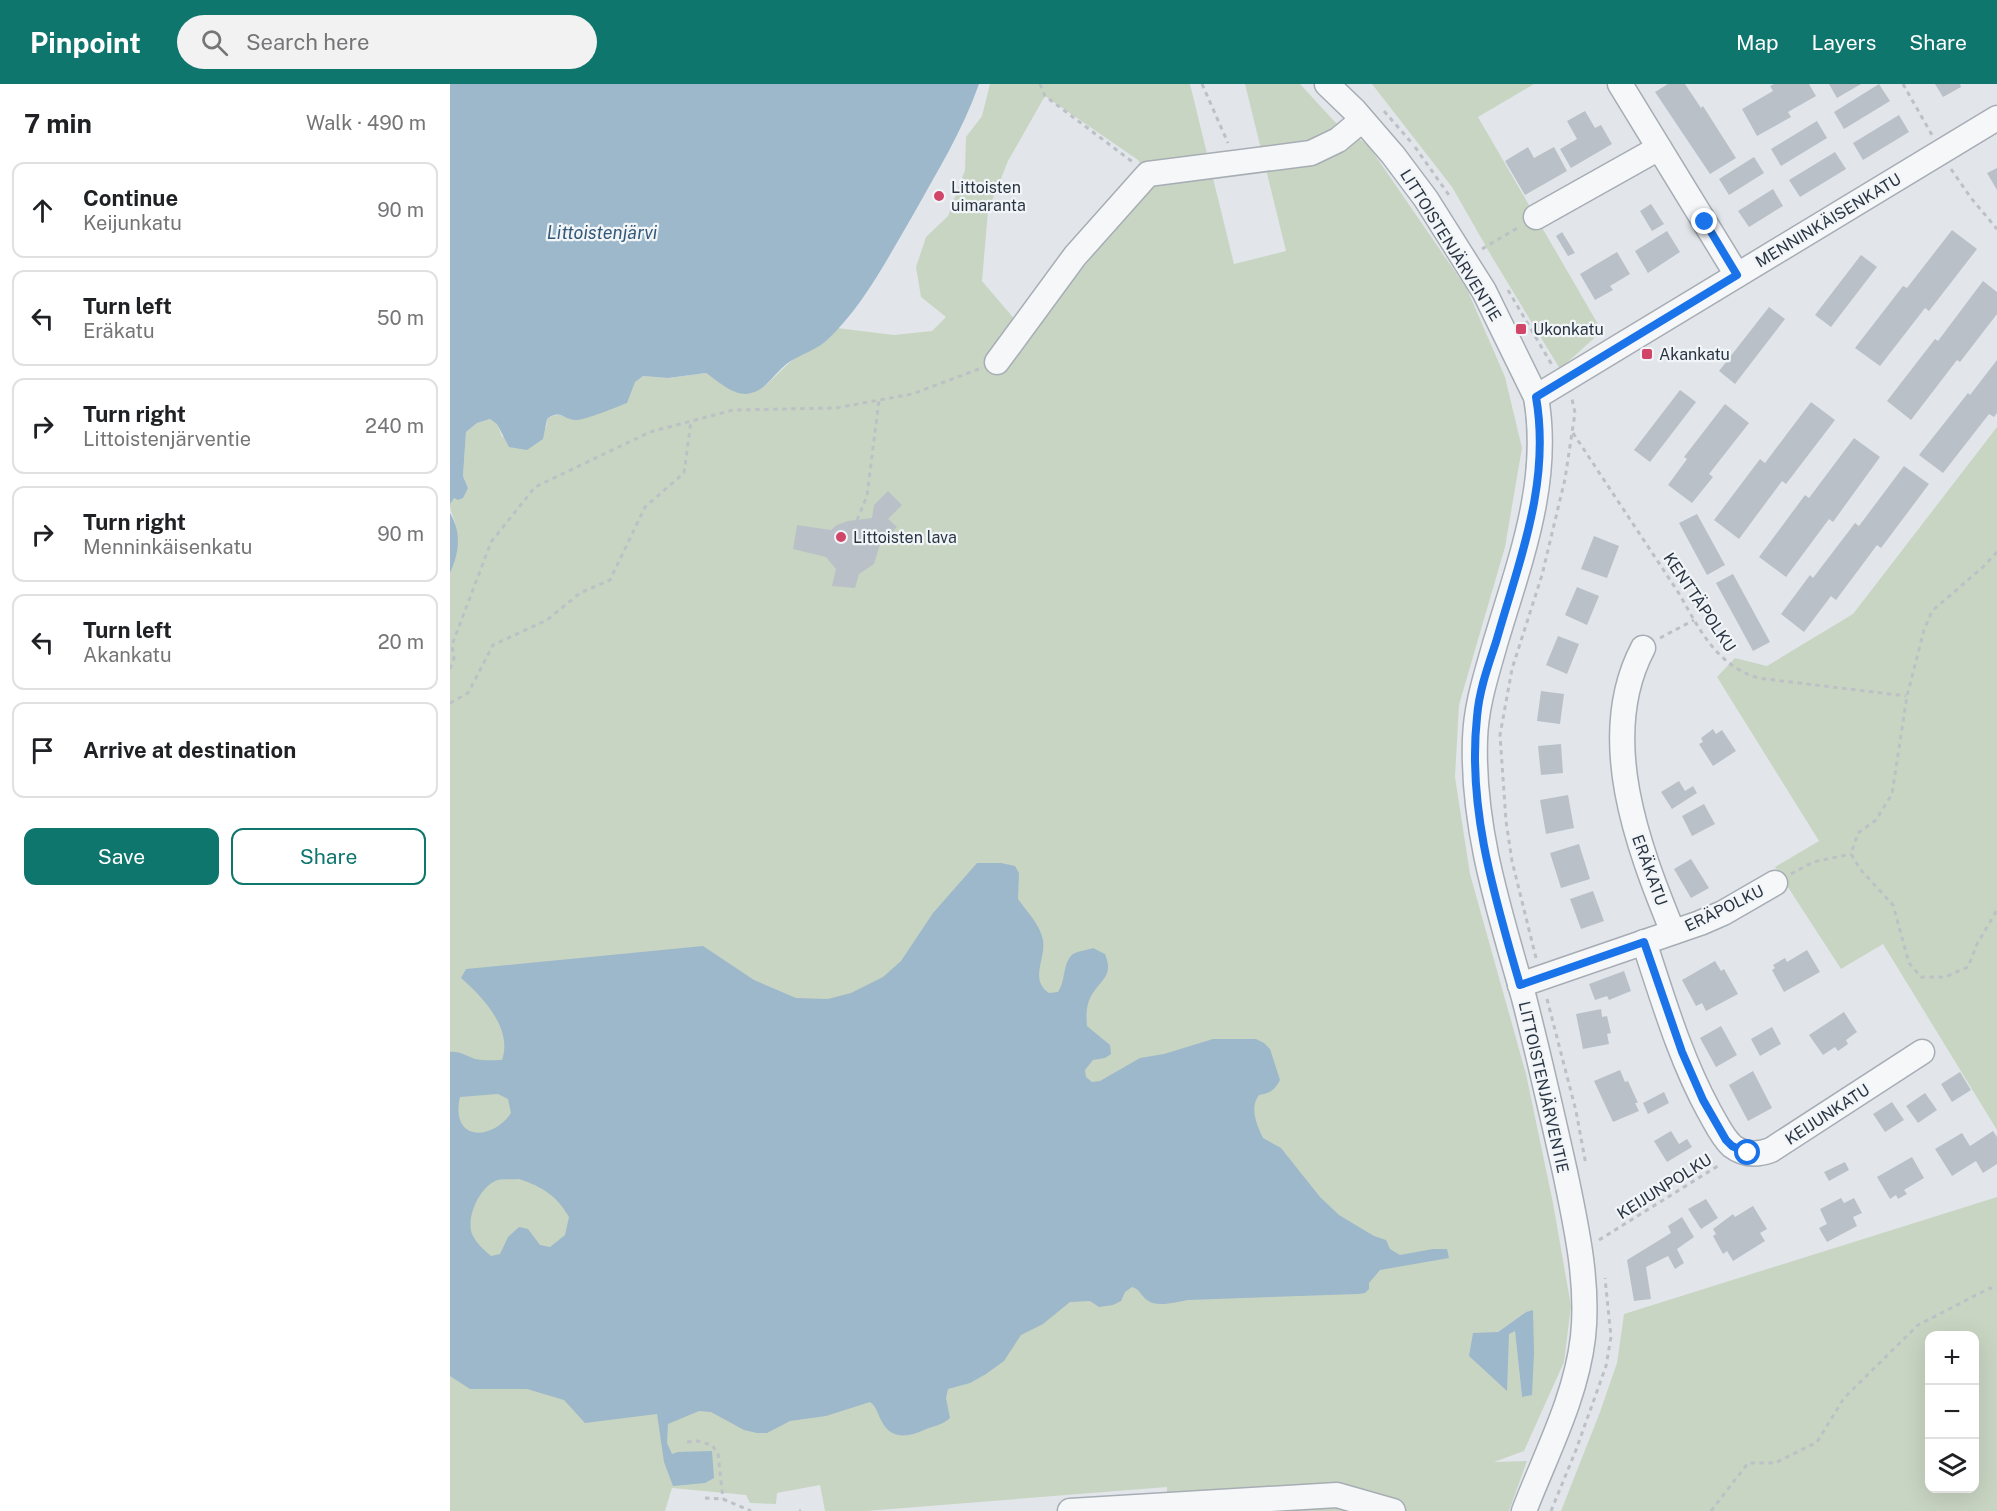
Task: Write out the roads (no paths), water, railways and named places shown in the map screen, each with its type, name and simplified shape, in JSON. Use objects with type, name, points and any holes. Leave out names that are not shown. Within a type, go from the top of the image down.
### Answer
[{"type":"street","name":"LITTOISTENJÄRVENTIE","points":[[1327,84],[1394,155],[1426,199],[1484,291],[1536,397],[1541,445],[1536,500],[1522,555],[1482,687],[1475,739],[1477,796],[1484,848],[1496,900],[1542,1067],[1572,1204],[1584,1307],[1578,1368],[1569,1400],[1524,1511]]},
{"type":"street","points":[[1620,84],[1737,275]]},
{"type":"street","name":"MENNINKÄISENKATU","points":[[1536,397],[1997,118]]},
{"type":"street","points":[[998,362],[1075,256],[1148,174],[1311,153],[1338,140],[1362,120]]},
{"type":"street","points":[[1536,218],[1659,148]]},
{"type":"street","name":"ERÄKATU","points":[[1643,648],[1634,665],[1624,701],[1625,767],[1637,836],[1673,932]]},
{"type":"street","name":"ERÄPOLKU","points":[[1673,932],[1723,913],[1775,883]]},
{"type":"street","points":[[1520,985],[1673,932]]},
{"type":"street","name":"KEIJUNKATU","points":[[1644,942],[1689,1070],[1721,1132],[1732,1146],[1740,1150],[1755,1154],[1772,1150],[1922,1052]]},
{"type":"street","points":[[1070,1511],[1337,1495],[1393,1511]]},
{"type":"water","name":"Littoistenjärvi","points":[[450,84],[979,84],[949,151],[884,265],[851,314],[825,342],[787,364],[762,388],[752,393],[735,392],[706,373],[668,378],[643,376],[635,382],[627,403],[579,420],[559,415],[547,419],[543,439],[527,450],[509,447],[497,424],[490,419],[477,423],[466,432],[463,476],[468,488],[463,498],[458,500],[454,498],[450,504]]},
{"type":"water","points":[[450,513],[454,520],[458,543],[450,573]]},
{"type":"water","points":[[977,863],[1001,863],[1015,866],[1019,873],[1018,899],[1036,923],[1043,940],[1039,975],[1043,988],[1049,993],[1058,992],[1067,962],[1073,954],[1093,948],[1105,954],[1108,971],[1089,1001],[1087,1026],[1110,1045],[1111,1054],[1105,1058],[1093,1060],[1085,1070],[1086,1077],[1092,1082],[1100,1081],[1140,1058],[1164,1054],[1213,1039],[1256,1039],[1270,1049],[1280,1080],[1274,1089],[1259,1095],[1256,1100],[1254,1111],[1263,1138],[1281,1148],[1320,1197],[1339,1215],[1374,1236],[1386,1240],[1390,1249],[1400,1255],[1447,1249],[1449,1258],[1380,1270],[1369,1283],[1369,1289],[1365,1293],[1358,1294],[1188,1300],[1156,1304],[1147,1300],[1132,1287],[1125,1292],[1121,1301],[1113,1305],[1099,1307],[1090,1301],[1070,1302],[1043,1324],[1021,1335],[1004,1361],[986,1374],[970,1383],[948,1389],[946,1398],[950,1418],[941,1424],[912,1434],[901,1435],[891,1432],[886,1428],[870,1402],[826,1416],[790,1421],[767,1433],[744,1430],[711,1412],[699,1411],[668,1424],[667,1443],[672,1454],[712,1451],[714,1478],[705,1483],[673,1486],[664,1462],[657,1414],[585,1423],[564,1400],[527,1389],[470,1389],[450,1376],[450,1052],[478,1060],[502,1060],[504,1048],[500,1025],[494,1014],[461,978],[466,969],[703,946],[754,980],[796,998],[828,999],[851,993],[883,977],[901,961],[933,913]],"holes":[[[498,1094],[508,1099],[511,1113],[494,1129],[484,1132],[467,1129],[461,1122],[460,1097]],[[519,1179],[542,1189],[560,1203],[569,1217],[565,1235],[550,1247],[540,1245],[528,1229],[519,1227],[508,1237],[500,1254],[491,1256],[472,1234],[472,1212],[479,1197],[489,1185],[498,1180]]]},
{"type":"water","points":[[1533,1310],[1532,1395],[1522,1397],[1515,1331],[1509,1334],[1507,1391],[1469,1356],[1473,1333],[1498,1332],[1526,1312]]},
{"type":"place","name":"Littoisten uimaranta","points":[[939,196]]},
{"type":"place","name":"Ukonkatu","points":[[1521,329]]},
{"type":"place","name":"Akankatu","points":[[1647,354]]},
{"type":"place","name":"Littoisten lava","points":[[841,537]]}]
